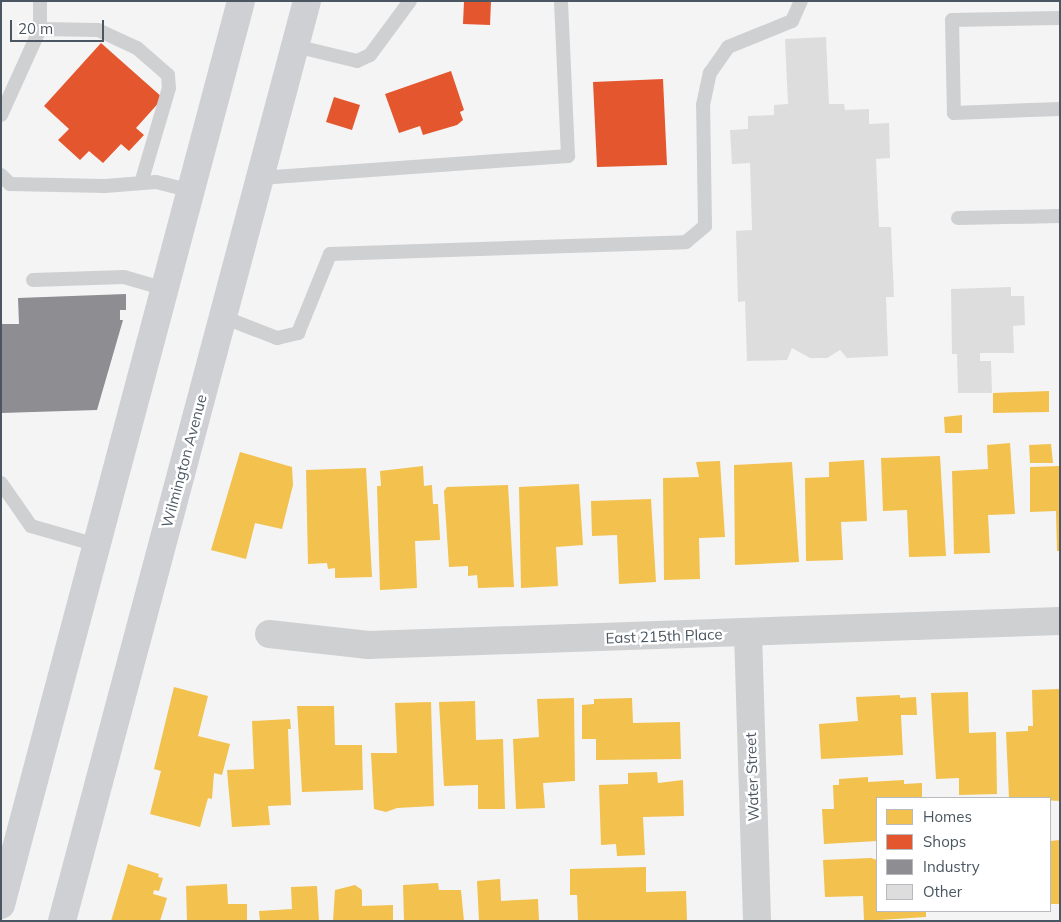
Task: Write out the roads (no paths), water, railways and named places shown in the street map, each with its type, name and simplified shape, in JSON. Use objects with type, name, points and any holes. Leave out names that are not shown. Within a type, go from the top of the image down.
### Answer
[{"type":"main road","points":[[1,905],[241,1]]},
{"type":"main road","name":"Wilmington Avenue","points":[[62,921],[307,1]]},
{"type":"street","name":"East 215th Place","points":[[269,634],[368,645],[1060,621]]},
{"type":"street","name":"Water Street","points":[[748,633],[757,921]]},
{"type":"lane","points":[[1,115],[40,30],[40,1]]},
{"type":"lane","points":[[296,46],[357,61],[370,55],[410,1]]},
{"type":"lane","points":[[260,178],[568,156],[561,1]]},
{"type":"lane","points":[[223,317],[277,338],[298,333],[330,254],[686,242],[705,226],[703,105],[710,73],[728,47],[792,21],[801,1]]},
{"type":"lane","points":[[1060,18],[952,20],[954,113],[1060,109]]},
{"type":"lane","points":[[40,30],[98,30],[138,48],[168,75],[169,88],[141,183]]},
{"type":"lane","points":[[1,175],[10,184],[105,186],[156,182],[191,191]]},
{"type":"lane","points":[[958,218],[1060,216]]},
{"type":"lane","points":[[33,280],[124,277],[165,289]]},
{"type":"lane","points":[[1,483],[32,526],[97,545]]}]
